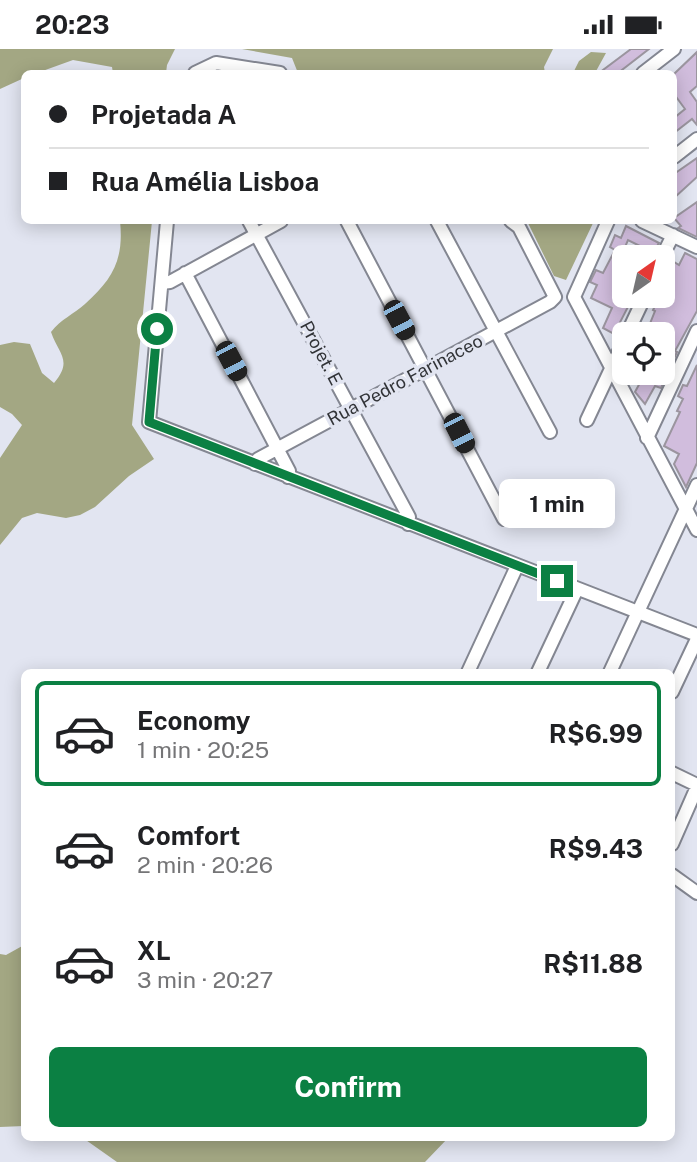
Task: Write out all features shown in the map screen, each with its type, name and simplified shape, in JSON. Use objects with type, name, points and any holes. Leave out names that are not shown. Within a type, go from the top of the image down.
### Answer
[{"type":"street","points":[[647,70],[674,49]]},
{"type":"street","points":[[201,70],[216,63],[261,70]]},
{"type":"street","points":[[677,155],[697,139]]},
{"type":"street","points":[[167,224],[149,422],[697,637],[675,685]]},
{"type":"street","name":"Projet. E","points":[[251,224],[408,517],[408,524]]},
{"type":"street","points":[[162,283],[170,282],[275,224]]},
{"type":"street","points":[[349,224],[504,519]]},
{"type":"street","points":[[439,224],[550,432]]},
{"type":"street","name":"Rua Pedro Farinaceo","points":[[255,464],[258,459],[555,297],[515,224]]},
{"type":"street","points":[[587,420],[612,367],[573,297],[607,224]]},
{"type":"street","points":[[649,224],[696,246]]},
{"type":"street","points":[[668,245],[673,235]]},
{"type":"street","points":[[185,273],[289,471],[288,477]]},
{"type":"street","points":[[648,438],[697,331]]},
{"type":"street","points":[[621,385],[697,530]]},
{"type":"street","points":[[612,669],[697,485]]},
{"type":"street","points":[[469,669],[517,566]]},
{"type":"street","points":[[539,669],[577,589]]},
{"type":"street","points":[[675,775],[697,786],[675,836]]},
{"type":"street","points":[[675,877],[697,893]]},
{"type":"green space","points":[[0,49],[175,49],[166,70],[112,70],[112,67],[73,60],[45,70],[21,70],[21,79],[0,89]]},
{"type":"green space","points":[[242,49],[553,49],[544,70],[297,70],[292,58]]},
{"type":"green space","points":[[591,52],[606,53],[597,70],[574,70],[579,61]]},
{"type":"green space","points":[[120,224],[152,224],[132,425],[154,459],[129,476],[95,507],[80,515],[66,518],[37,513],[22,518],[0,545],[0,458],[22,425],[12,414],[0,407],[0,345],[14,342],[30,344],[42,373],[54,383],[64,363],[51,332],[103,286],[118,257]]},
{"type":"green space","points":[[528,224],[593,224],[566,280],[554,276]]},
{"type":"green space","points":[[21,947],[21,1126],[0,1127],[0,954],[6,955]]},
{"type":"green space","points":[[87,1141],[445,1141],[425,1162],[117,1162]]},
{"type":"building","points":[[631,49],[649,49],[622,70],[603,70]]},
{"type":"building","points":[[697,52],[697,86],[690,92],[697,102],[697,125],[692,119],[677,131],[677,116],[685,109],[677,98],[677,71]]},
{"type":"building","points":[[697,158],[697,177],[677,195],[677,172]]},
{"type":"building","points":[[697,202],[697,237],[678,228],[681,226],[677,216]]},
{"type":"building","points":[[626,226],[659,243],[638,245],[628,240],[626,245],[610,247],[615,235],[621,238]]},
{"type":"building","points":[[685,253],[697,259],[697,311],[675,351],[675,322],[651,322],[654,308],[676,308],[676,263],[679,265]]},
{"type":"building","points":[[612,256],[612,308],[591,298],[597,285],[590,282],[596,270],[603,273]]},
{"type":"building","points":[[612,308],[627,308],[620,322],[612,322],[612,333],[603,328]]},
{"type":"building","points":[[697,365],[697,463],[686,487],[674,464],[679,454],[664,446],[680,412],[677,411],[683,399],[678,396],[683,385],[687,386]]},
{"type":"building","points":[[639,385],[662,385],[661,388],[655,386],[645,404],[635,392]]},
{"type":"route","points":[[157,329],[149,422],[557,581]]}]
